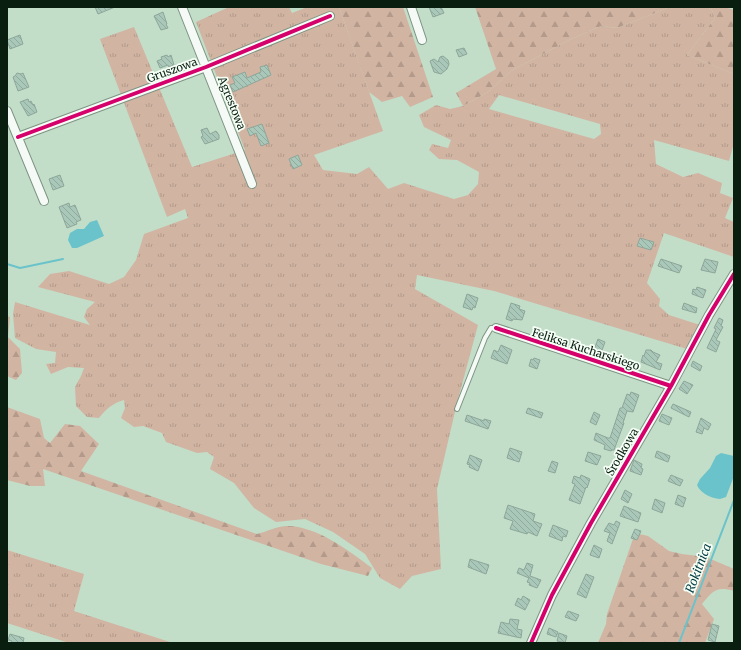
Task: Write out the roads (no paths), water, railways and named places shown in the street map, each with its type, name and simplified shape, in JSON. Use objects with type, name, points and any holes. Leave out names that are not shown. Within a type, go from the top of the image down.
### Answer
[{"type":"street","name":"Agrestowa","points":[[182,7],[252,184]]},
{"type":"street","points":[[411,7],[422,40]]},
{"type":"street","name":"Gruszowa","points":[[18,137],[206,68],[330,16]]},
{"type":"street","points":[[7,111],[10,124],[18,137],[44,201]]},
{"type":"street","name":"Środkowa","points":[[531,643],[552,595],[591,524],[671,386],[709,315],[734,274]]},
{"type":"street","name":"Feliksa Kucharskiego","points":[[496,328],[671,386]]},
{"type":"lane","points":[[457,409],[485,338],[491,328],[496,328]]},
{"type":"water","points":[[97,220],[104,236],[77,248],[72,248],[68,240],[70,233],[77,229],[84,229],[90,222]]},
{"type":"water","points":[[721,453],[734,456],[734,476],[726,497],[720,499],[707,495],[701,491],[697,485],[700,479],[710,468],[716,456]]},
{"type":"waterway","points":[[7,264],[20,268],[63,259]]},
{"type":"waterway","name":"Rokitnica","points":[[679,643],[734,500]]}]
